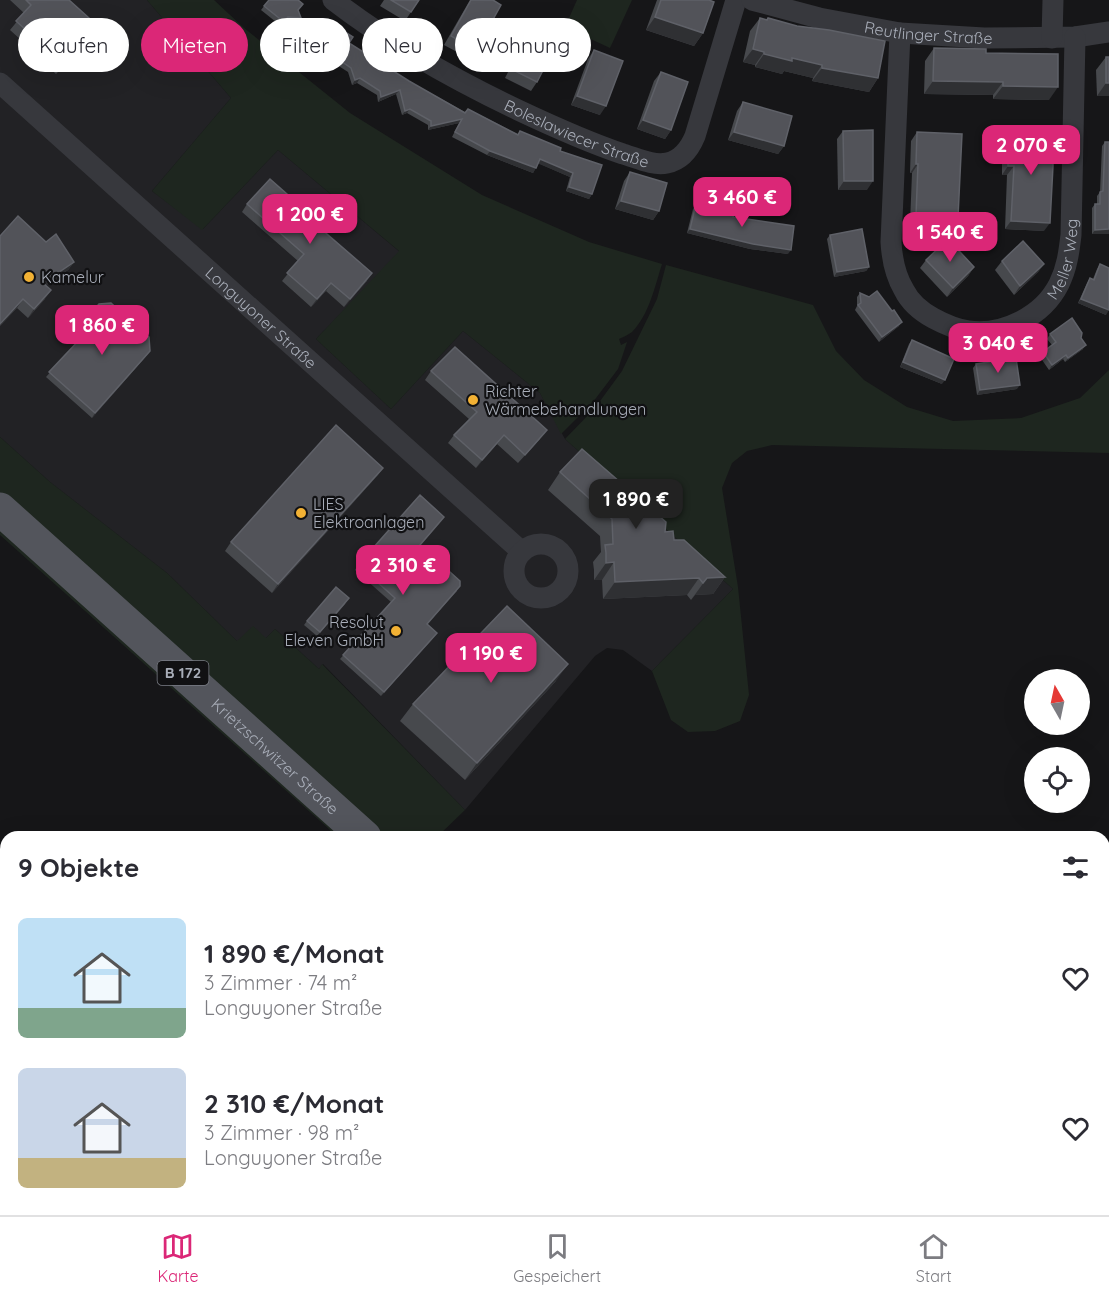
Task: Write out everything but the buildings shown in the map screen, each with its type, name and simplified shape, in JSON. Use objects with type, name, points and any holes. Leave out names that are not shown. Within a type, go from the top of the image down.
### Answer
[{"type":"main road","name":"Krietzschwitzer Straße","points":[[0,508],[358,831]]},
{"type":"street","name":"Boleslawiecer Straße","points":[[333,0],[411,54],[472,88],[599,146],[660,164],[675,161],[689,150],[736,0]]},
{"type":"street","name":"Reutlinger Straße","points":[[752,0],[819,18],[900,33],[984,38],[1053,38],[1109,32]]},
{"type":"street","points":[[1053,0],[1053,38]]},
{"type":"street","name":"Meller Weg","points":[[900,33],[892,261],[904,292],[915,304],[928,315],[946,325],[967,331],[1003,329],[1020,322],[1048,300],[1059,285],[1066,268],[1071,235],[1075,37]]},
{"type":"street","name":"Longuyoner Straße","points":[[0,83],[522,552]]},
{"type":"shaded area","points":[[0,0],[147,0],[162,18],[141,18],[141,72],[209,72],[231,98],[152,191],[203,229],[278,150],[400,252],[316,339],[391,409],[463,331],[540,393],[565,439],[733,589],[652,671],[623,650],[607,648],[595,656],[465,810],[323,664],[319,669],[275,629],[266,638],[238,642],[167,573],[50,482],[0,437]]},
{"type":"shaded area","points":[[147,0],[214,0],[233,18],[162,18]]},
{"type":"shaded area","points":[[577,0],[632,0],[610,48],[591,39],[591,18],[569,18]]},
{"type":"shaded area","points":[[248,31],[260,41],[260,72],[299,72],[350,113],[482,195],[589,242],[662,264],[643,317],[632,332],[619,339],[621,345],[627,342],[618,369],[593,402],[561,434],[540,393],[463,331],[391,409],[316,339],[399,251],[278,150],[202,230],[152,191],[231,98],[209,72],[248,72]]},
{"type":"shaded area","points":[[666,265],[813,305],[836,351],[864,380],[907,407],[953,421],[1021,418],[1080,398],[1109,370],[1109,453],[772,445],[747,451],[732,463],[722,488],[738,587],[749,695],[740,721],[715,731],[688,732],[671,720],[652,671],[733,589],[565,439],[595,408],[622,371],[657,299]]},
{"type":"shaded area","points":[[0,437],[50,482],[167,573],[237,641],[253,626],[266,638],[275,629],[319,669],[322,664],[465,810],[443,831],[375,831],[0,493]]},
{"type":"shaded area","points":[[0,520],[344,831],[330,831],[0,535]]},
{"type":"place","name":"Kamelur","points":[[29,277]]},
{"type":"place","name":"Richter Wärmebehandlungen","points":[[473,400]]},
{"type":"place","name":"LIES Elektroanlagen","points":[[301,513]]},
{"type":"place","name":"Resolut Eleven GmbH","points":[[396,631]]}]
